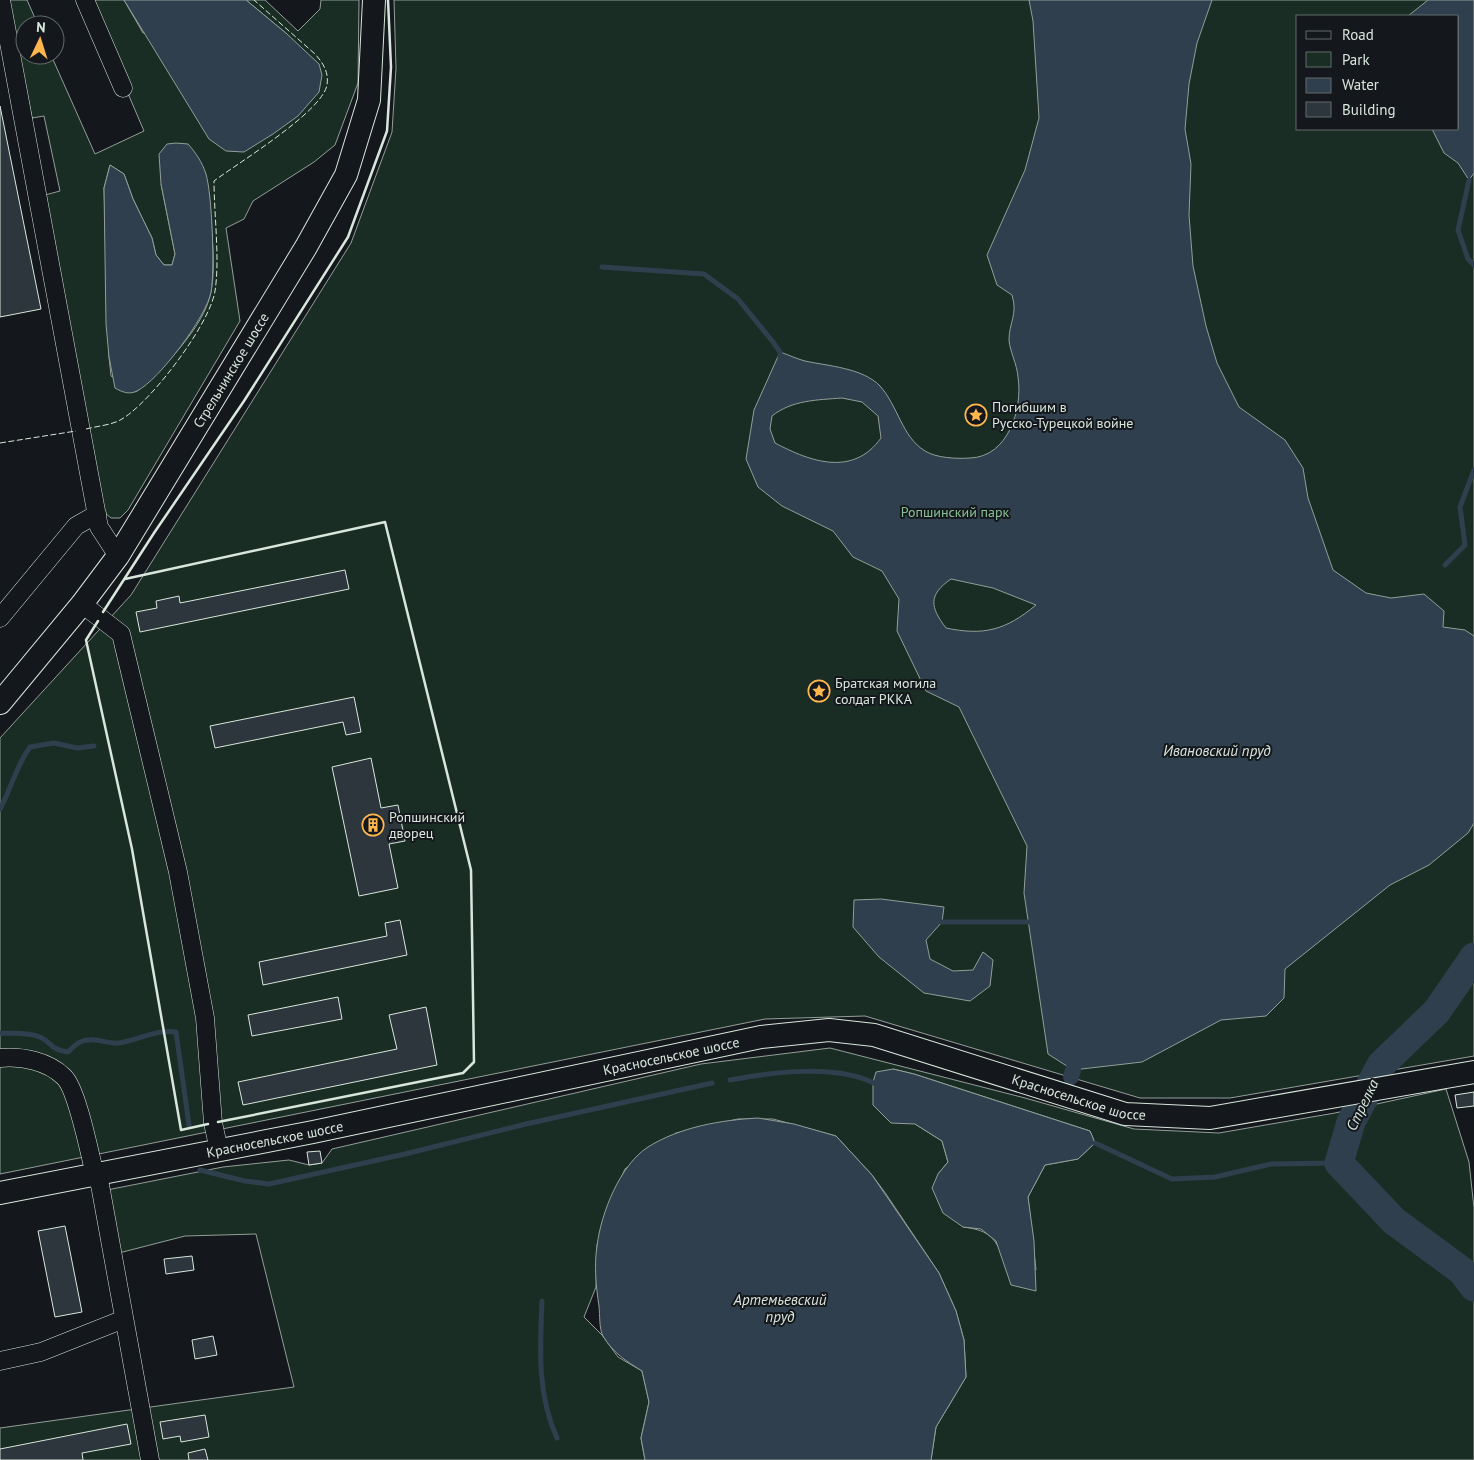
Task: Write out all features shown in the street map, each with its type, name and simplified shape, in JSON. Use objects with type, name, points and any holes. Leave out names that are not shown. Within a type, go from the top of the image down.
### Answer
[{"type":"main road","name":"Стрельнинское шоссе","points":[[0,703],[82,604],[118,556],[306,247],[346,175],[369,100],[374,0]]},
{"type":"main road","name":"Красносельское шоссе","points":[[0,1193],[487,1097],[762,1037],[829,1030],[874,1035],[1125,1114],[1210,1118],[1474,1072]]},
{"type":"street","points":[[1,0],[99,527],[118,556]]},
{"type":"street","points":[[85,0],[123,88]]},
{"type":"street","points":[[0,618],[76,526],[97,514]]},
{"type":"street","points":[[82,604],[121,634],[178,872],[206,1018],[213,1123],[219,1150]]},
{"type":"street","points":[[0,1058],[12,1057],[38,1062],[53,1068],[66,1078],[74,1097],[95,1175],[100,1186],[150,1460]]},
{"type":"street","points":[[0,1361],[41,1352],[124,1319]]},
{"type":"green space","points":[[8,0],[27,0],[34,15],[15,15],[15,34]]},
{"type":"green space","points":[[88,0],[124,0],[143,33],[287,34],[246,0],[265,0],[298,31],[320,9],[321,0],[359,0],[358,83],[335,145],[314,162],[253,201],[244,219],[226,228],[240,321],[128,510],[120,518],[111,518],[105,513],[45,195],[60,191],[44,116],[32,118],[21,65],[55,65],[95,154],[144,131]],"holes":[[[110,165],[124,174],[133,199],[152,238],[156,255],[164,265],[172,265],[175,254],[161,184],[209,193],[213,242],[213,280],[207,306],[181,346],[136,392],[111,376],[104,188]]]},
{"type":"green space","name":"Ропшинский парк","points":[[394,0],[1474,0],[1474,1056],[1230,1098],[1140,1098],[865,1016],[765,1019],[0,1174],[0,738],[131,595],[351,243],[392,132],[396,68]]},
{"type":"green space","points":[[830,1048],[1025,1098],[1134,1129],[1219,1133],[1335,1113],[1446,1089],[1469,1162],[1474,1208],[1474,1460],[931,1460],[936,1427],[966,1377],[964,1340],[956,1311],[939,1273],[872,1175],[836,1136],[773,1119],[738,1119],[676,1133],[625,1169],[608,1207],[597,1245],[596,1287],[584,1317],[602,1335],[618,1357],[642,1371],[649,1402],[641,1438],[645,1460],[0,1460],[0,1428],[294,1387],[256,1234],[185,1236],[115,1254],[102,1191],[223,1167],[289,1160],[309,1165],[322,1163],[332,1149],[701,1064]],"holes":[[[893,1069],[914,1074],[1090,1131],[1095,1143],[1078,1159],[1045,1165],[1028,1197],[1036,1270],[1003,1257],[996,1243],[983,1232],[963,1227],[938,1174],[948,1162],[942,1141],[915,1124]]]},
{"type":"water","points":[[124,0],[246,0],[319,64],[322,75],[319,92],[298,116],[273,134],[244,152],[226,151],[209,139]]},
{"type":"water","name":"Ивановский пруд","points":[[1029,0],[1212,0],[1197,43],[1189,84],[1185,129],[1191,164],[1189,215],[1193,266],[1206,326],[1217,363],[1239,407],[1285,440],[1303,468],[1308,498],[1333,570],[1366,593],[1391,598],[1424,594],[1444,611],[1443,627],[1465,630],[1474,636],[1474,823],[1468,833],[1429,865],[1390,885],[1285,969],[1284,998],[1266,1016],[1221,1020],[1142,1062],[1073,1070],[1048,1054],[1024,893],[1027,846],[959,707],[926,691],[897,631],[899,599],[882,571],[853,557],[833,531],[782,506],[758,487],[746,459],[754,410],[780,352],[805,361],[855,371],[873,380],[886,394],[911,438],[925,451],[935,455],[959,458],[983,456],[1003,440],[1010,429],[1018,403],[1017,372],[1009,340],[1014,302],[1012,295],[997,285],[987,255],[1025,170],[1039,118],[1033,21]],"holes":[[[842,398],[862,402],[878,416],[881,438],[870,450],[858,458],[845,462],[831,462],[803,456],[775,443],[770,429],[772,416],[796,404]],[[951,579],[993,588],[1036,605],[1015,620],[994,629],[972,631],[946,628],[937,614],[934,602],[938,590]]]},
{"type":"water","points":[[1428,0],[1474,0],[1474,173],[1469,180],[1458,163],[1444,153],[1432,130],[1459,130],[1459,15],[1409,15]]},
{"type":"water","points":[[167,144],[188,144],[203,166],[206,174],[210,198],[212,232],[213,267],[211,292],[208,303],[192,331],[169,361],[146,385],[137,391],[131,393],[120,391],[115,388],[109,357],[106,324],[104,188],[110,165],[124,174],[133,199],[152,238],[156,255],[164,265],[172,265],[175,254],[161,184],[159,154]]},
{"type":"water","points":[[881,899],[944,907],[942,922],[926,940],[930,959],[953,971],[973,970],[983,952],[993,960],[990,986],[970,1001],[924,993],[879,957],[853,927],[854,900]]},
{"type":"water","points":[[893,1069],[914,1074],[1090,1131],[1095,1143],[1078,1159],[1045,1165],[1028,1197],[1034,1241],[1036,1291],[1011,1285],[996,1241],[981,1229],[963,1227],[943,1213],[932,1188],[938,1174],[948,1162],[942,1141],[915,1124],[891,1123],[873,1105],[873,1082],[876,1072]]},
{"type":"water","name":"Артемьевский пруд","points":[[758,1118],[794,1124],[836,1136],[872,1175],[939,1273],[956,1311],[964,1340],[966,1377],[936,1427],[931,1460],[645,1460],[641,1438],[649,1402],[642,1371],[616,1352],[607,1342],[601,1330],[596,1284],[596,1261],[599,1233],[603,1219],[614,1191],[629,1165],[648,1147],[673,1134],[701,1126]]},
{"type":"building","points":[[0,106],[41,309],[0,317]]},
{"type":"building","points":[[345,570],[349,589],[140,632],[136,612],[157,608],[156,601],[179,596],[180,603]]},
{"type":"building","points":[[354,697],[361,732],[346,735],[343,722],[215,748],[210,726]]},
{"type":"building","name":"Ропшинский дворец","points":[[371,758],[381,808],[398,805],[405,841],[389,844],[398,888],[359,896],[332,767]]},
{"type":"building","points":[[400,920],[407,955],[263,985],[259,962],[387,936],[385,923]]},
{"type":"building","points":[[338,997],[342,1019],[252,1036],[248,1015]]},
{"type":"building","points":[[426,1007],[437,1065],[243,1105],[238,1082],[397,1049],[389,1015]]},
{"type":"building","points":[[1474,1092],[1474,1106],[1457,1108],[1455,1095]]},
{"type":"building","points":[[320,1151],[322,1163],[309,1165],[307,1152]]},
{"type":"building","points":[[65,1226],[82,1312],[55,1317],[38,1231]]},
{"type":"building","points":[[192,1256],[194,1270],[166,1274],[164,1259]]},
{"type":"building","points":[[213,1336],[217,1355],[195,1359],[192,1340]]},
{"type":"building","points":[[205,1415],[209,1437],[181,1442],[180,1436],[163,1439],[160,1422]]},
{"type":"building","points":[[127,1424],[131,1444],[82,1453],[83,1460],[0,1460],[0,1449]]},
{"type":"building","points":[[205,1449],[208,1460],[189,1460],[188,1453]]},
{"type":"waterway","points":[[1469,180],[1458,230],[1468,259],[1474,265]]},
{"type":"waterway","points":[[602,267],[704,274],[738,299],[773,342],[780,352],[780,357]]},
{"type":"waterway","points":[[1445,565],[1465,545],[1460,507],[1474,470]]},
{"type":"waterway","points":[[0,809],[21,762],[30,747],[54,743],[77,748],[94,746]]},
{"type":"waterway","points":[[942,922],[1034,922]]},
{"type":"waterway","name":"Стрелка","points":[[1474,957],[1437,1011],[1381,1065],[1351,1122],[1339,1163],[1394,1221],[1462,1271],[1474,1287]]},
{"type":"waterway","points":[[0,1033],[35,1035],[44,1039],[54,1048],[68,1052],[78,1043],[85,1040],[119,1043],[154,1033],[176,1032],[189,1125]]},
{"type":"waterway","points":[[1071,1077],[1073,1070]]},
{"type":"waterway","points":[[730,1080],[765,1074],[806,1071],[845,1074],[879,1086]]},
{"type":"waterway","points":[[200,1170],[245,1181],[269,1184],[712,1083]]},
{"type":"waterway","points":[[1095,1143],[1172,1179],[1215,1177],[1271,1164],[1339,1163]]},
{"type":"waterway","points":[[542,1301],[541,1371],[546,1405],[557,1438]]},
{"type":"fence","points":[[86,429],[118,421],[134,410],[163,380],[178,361],[202,323],[211,305],[215,291],[217,251],[214,181],[278,136],[311,109],[322,96],[327,85],[325,68],[315,54],[254,0]]},
{"type":"fence","points":[[0,443],[76,431]]},
{"type":"wall","points":[[103,612],[244,401],[348,237],[387,131],[391,67],[388,0]]},
{"type":"wall","points":[[125,579],[385,522],[471,870],[474,1062],[463,1073],[218,1122]]},
{"type":"wall","points":[[98,621],[86,640],[132,849],[181,1130],[208,1124]]},
{"type":"place","name":"Погибшим в Русско-Турецкой войне","points":[[976,415]]},
{"type":"place","name":"Братская могила солдат РККА","points":[[819,691]]},
{"type":"place","name":"Ропшинский дворец","points":[[373,825]]}]
